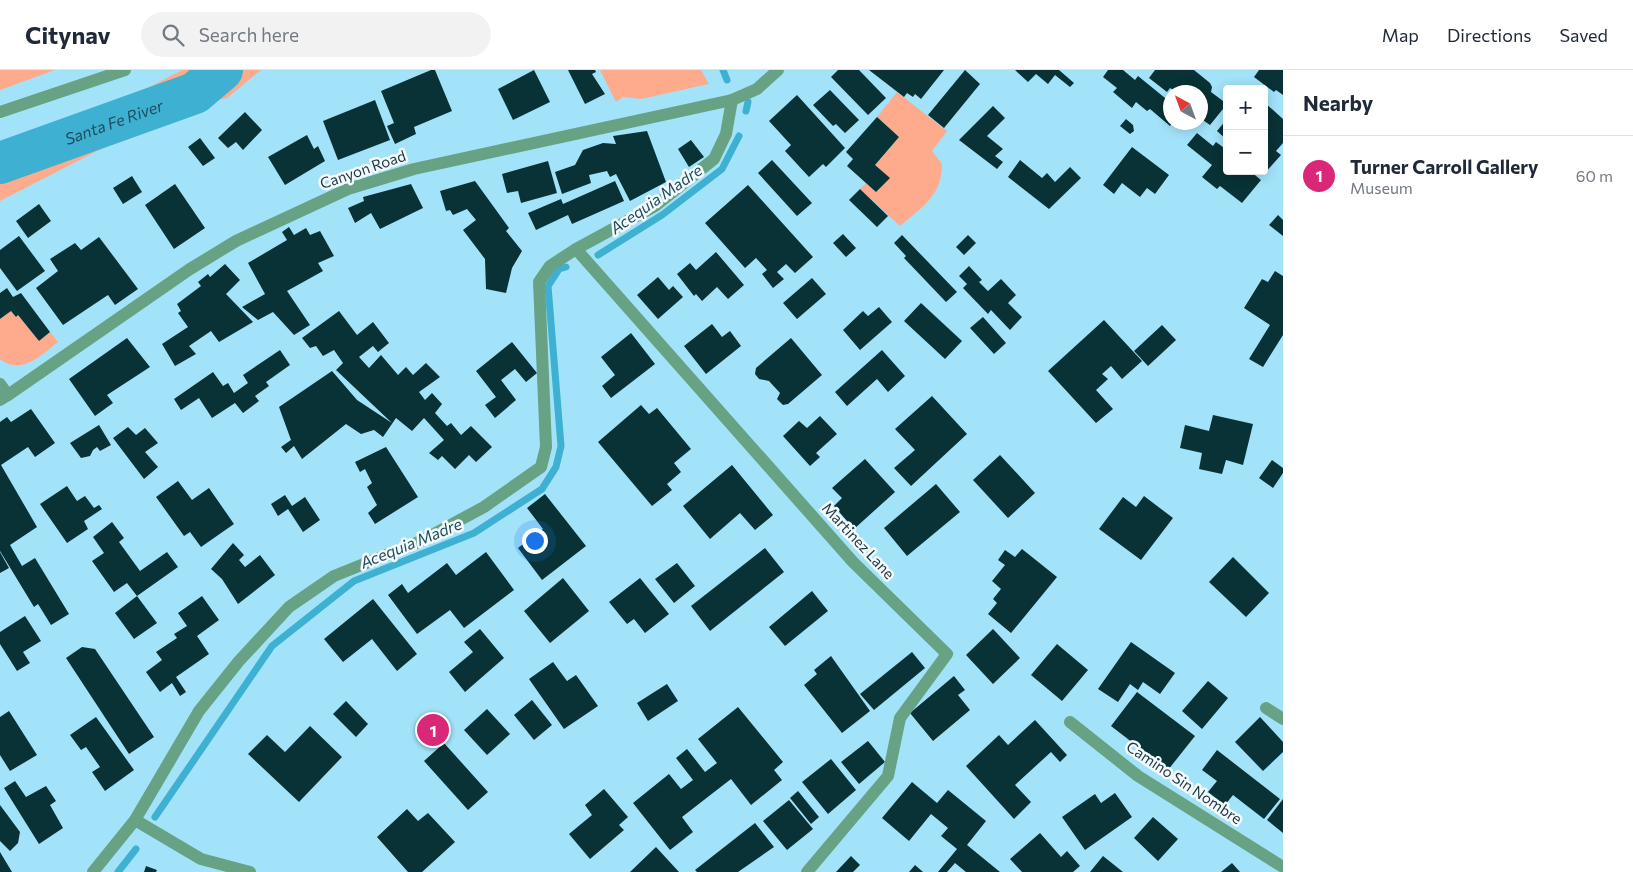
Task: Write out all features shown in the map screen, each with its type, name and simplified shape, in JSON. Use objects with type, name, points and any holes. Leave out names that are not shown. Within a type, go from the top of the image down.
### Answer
[{"type":"street","points":[[0,112],[126,70]]},
{"type":"street","name":"Canyon Road","points":[[4,398],[190,269],[236,241],[348,189],[414,169],[732,100],[757,89],[778,70]]},
{"type":"street","points":[[93,872],[135,820],[198,711],[239,661],[289,607],[334,576],[421,541],[484,507],[524,482],[541,467],[546,447],[539,282],[550,266],[576,249],[655,206],[714,159],[726,134],[732,100]]},
{"type":"street","name":"Martinez Lane","points":[[576,249],[853,562],[946,654],[900,718],[888,776],[807,872]]},
{"type":"street","points":[[0,384],[4,398]]},
{"type":"street","points":[[1266,708],[1283,719]]},
{"type":"street","name":"Camino Sin Nombre","points":[[1070,722],[1138,776],[1283,867]]},
{"type":"street","points":[[135,820],[201,859],[250,872]]},
{"type":"shaded area","points":[[0,70],[55,70],[0,90]]},
{"type":"shaded area","points":[[182,70],[261,70],[227,98],[206,102],[99,150],[0,201],[0,142],[119,103]]},
{"type":"shaded area","points":[[600,70],[701,70],[709,84],[641,99],[623,97],[616,102]]},
{"type":"shaded area","points":[[897,92],[947,131],[932,151],[942,164],[939,185],[929,200],[900,226],[860,189],[866,183],[876,192],[889,178],[875,165],[899,137],[877,117]]},
{"type":"shaded area","points":[[11,311],[16,317],[18,315],[39,341],[50,332],[58,342],[38,358],[24,365],[8,364],[0,359],[0,319]]},
{"type":"building","points":[[435,70],[452,111],[414,127],[416,134],[395,144],[387,126],[394,123],[381,91]]},
{"type":"building","points":[[534,70],[550,102],[513,120],[498,89]]},
{"type":"building","points":[[568,70],[595,70],[596,72],[592,74],[605,94],[585,104]]},
{"type":"building","points":[[838,70],[859,70],[886,98],[868,115],[831,77]]},
{"type":"building","points":[[869,70],[944,70],[921,99],[915,94],[913,97],[907,93],[904,97]]},
{"type":"building","points":[[965,70],[980,84],[944,128],[928,115]]},
{"type":"building","points":[[1015,70],[1059,70],[1074,83],[1070,87],[1055,75],[1048,84],[1036,74],[1028,82]]},
{"type":"building","points":[[1108,70],[1123,70],[1135,80],[1138,76],[1163,96],[1163,120],[1150,109],[1147,111],[1136,102],[1132,108],[1113,92],[1117,88],[1103,77]]},
{"type":"building","points":[[1155,70],[1194,70],[1210,83],[1212,87],[1211,92],[1223,101],[1223,109],[1210,125],[1208,124],[1208,85],[1163,85],[1163,89],[1149,78]]},
{"type":"building","points":[[1259,70],[1283,70],[1283,95],[1276,90],[1274,92],[1268,88],[1268,85],[1265,85],[1254,77]]},
{"type":"building","points":[[830,90],[859,120],[845,133],[836,124],[833,126],[813,105]]},
{"type":"building","points":[[797,95],[845,148],[826,167],[823,164],[809,177],[785,151],[791,145],[769,121]]},
{"type":"building","points":[[375,100],[390,140],[338,160],[323,121]]},
{"type":"building","points":[[993,106],[1005,118],[987,136],[1003,149],[995,156],[1003,162],[997,169],[959,140]]},
{"type":"building","points":[[1268,106],[1283,119],[1283,143],[1276,151],[1281,155],[1268,170]]},
{"type":"building","points":[[245,112],[262,130],[243,150],[236,142],[228,148],[218,138]]},
{"type":"building","points":[[877,117],[899,137],[875,165],[890,178],[876,192],[847,166],[853,159],[846,152]]},
{"type":"building","points":[[1126,119],[1133,125],[1134,131],[1130,134],[1120,126]]},
{"type":"building","points":[[1223,124],[1223,136],[1217,131]]},
{"type":"building","points":[[647,131],[666,182],[630,201],[616,174],[610,177],[607,171],[589,175],[591,183],[562,194],[555,172],[575,165],[583,150],[603,143],[616,144],[613,136]]},
{"type":"building","points":[[1197,133],[1213,146],[1216,142],[1223,147],[1223,175],[1255,175],[1261,180],[1242,203],[1220,186],[1217,189],[1202,177],[1212,165],[1187,145]]},
{"type":"building","points":[[307,135],[314,149],[318,146],[325,161],[285,185],[268,157]]},
{"type":"building","points":[[200,138],[215,158],[203,166],[188,147]]},
{"type":"building","points":[[691,140],[704,157],[689,167],[678,149]]},
{"type":"building","points":[[1132,147],[1169,175],[1155,194],[1147,188],[1140,197],[1122,183],[1114,194],[1103,185]]},
{"type":"building","points":[[772,160],[812,203],[797,216],[758,173]]},
{"type":"building","points":[[1020,160],[1042,178],[1047,173],[1055,182],[1070,167],[1081,178],[1049,209],[1008,177]]},
{"type":"building","points":[[548,161],[557,193],[521,203],[518,191],[507,193],[502,174]]},
{"type":"building","points":[[132,176],[142,192],[123,204],[113,188]]},
{"type":"building","points":[[475,181],[509,228],[506,231],[522,251],[512,268],[506,293],[486,289],[485,259],[463,230],[476,220],[467,209],[453,215],[450,210],[446,211],[440,191]]},
{"type":"building","points":[[615,181],[624,201],[572,224],[568,215],[536,230],[528,213],[561,199],[563,204]]},
{"type":"building","points":[[175,184],[205,228],[174,249],[145,205]]},
{"type":"building","points":[[411,184],[423,208],[380,229],[371,213],[355,223],[348,208],[364,201],[363,197]]},
{"type":"building","points":[[748,185],[813,257],[795,273],[786,264],[777,272],[784,279],[773,288],[762,274],[767,270],[756,258],[745,268],[705,223]]},
{"type":"building","points":[[860,189],[888,216],[877,227],[849,200]]},
{"type":"building","points":[[39,204],[51,221],[28,238],[16,221]]},
{"type":"building","points":[[1278,215],[1283,220],[1283,236],[1269,225]]},
{"type":"building","points":[[289,227],[294,235],[306,228],[310,235],[320,231],[334,256],[318,263],[323,271],[287,291],[310,325],[294,335],[273,312],[258,320],[242,307],[265,294],[248,263],[287,240],[282,232]]},
{"type":"building","points":[[843,234],[856,248],[846,257],[833,243]]},
{"type":"building","points":[[902,235],[957,292],[946,302],[904,258],[906,256],[894,243]]},
{"type":"building","points":[[968,235],[976,243],[964,255],[956,247]]},
{"type":"building","points":[[19,236],[45,271],[17,291],[0,268],[0,250]]},
{"type":"building","points":[[99,237],[138,289],[115,305],[108,295],[63,325],[36,288],[58,271],[50,259],[75,243],[81,250]]},
{"type":"building","points":[[716,252],[744,285],[728,299],[717,287],[702,301],[696,294],[694,296],[677,274],[690,263],[696,270]]},
{"type":"building","points":[[225,264],[240,280],[226,294],[253,322],[219,342],[211,331],[189,346],[196,354],[175,366],[162,344],[188,327],[178,313],[181,311],[177,304],[201,286],[198,282],[208,274],[210,277]]},
{"type":"building","points":[[969,266],[982,280],[979,282],[988,291],[1001,279],[1016,295],[1008,303],[1022,317],[1010,330],[991,310],[988,314],[963,288],[967,284],[959,276]]},
{"type":"building","points":[[1275,271],[1283,276],[1283,335],[1263,367],[1249,359],[1270,325],[1244,308],[1262,279],[1268,282]]},
{"type":"building","points":[[658,277],[669,290],[673,286],[683,297],[658,319],[637,295]]},
{"type":"building","points":[[812,278],[826,294],[797,319],[783,303]]},
{"type":"building","points":[[7,288],[13,297],[21,293],[50,332],[39,341],[18,315],[16,317],[11,311],[0,319],[0,293]]},
{"type":"building","points":[[921,303],[962,341],[945,359],[904,321]]},
{"type":"building","points":[[879,307],[892,322],[860,350],[843,330],[863,311],[868,316]]},
{"type":"building","points":[[339,311],[357,335],[373,322],[389,343],[378,352],[373,346],[359,357],[369,368],[381,355],[398,375],[406,367],[413,375],[426,363],[440,377],[419,392],[425,400],[432,393],[442,404],[435,413],[447,426],[451,423],[461,435],[471,426],[492,447],[476,462],[469,455],[455,469],[442,456],[438,460],[429,453],[444,440],[424,418],[412,431],[396,418],[383,437],[374,430],[361,434],[346,424],[302,459],[294,446],[286,453],[281,447],[291,440],[279,407],[332,371],[357,400],[392,423],[336,370],[343,363],[334,350],[323,356],[316,346],[310,348],[302,338]]},
{"type":"building","points":[[983,317],[1006,343],[994,354],[970,328]]},
{"type":"building","points":[[1104,320],[1142,361],[1122,379],[1111,366],[1102,374],[1108,379],[1096,390],[1113,409],[1096,423],[1048,371]]},
{"type":"building","points":[[712,324],[722,337],[730,331],[741,346],[706,374],[684,346]]},
{"type":"building","points":[[1162,325],[1176,340],[1148,366],[1134,351]]},
{"type":"building","points":[[631,333],[655,364],[611,398],[602,386],[615,375],[601,357]]},
{"type":"building","points":[[127,338],[150,367],[107,395],[113,403],[95,416],[69,379]]},
{"type":"building","points":[[791,338],[822,375],[788,404],[783,405],[777,399],[780,393],[769,381],[759,379],[755,374],[756,368]]},
{"type":"building","points":[[512,342],[537,373],[526,382],[515,369],[501,380],[516,400],[495,418],[485,405],[496,397],[476,371]]},
{"type":"building","points":[[280,350],[290,365],[266,382],[269,386],[255,396],[259,401],[243,413],[235,403],[212,418],[199,398],[181,410],[174,399],[213,372],[223,386],[228,383],[234,393],[248,383],[243,375]]},
{"type":"building","points":[[882,350],[905,376],[888,392],[877,379],[847,406],[835,392]]},
{"type":"building","points":[[932,396],[967,434],[911,486],[894,468],[915,450],[895,429]]},
{"type":"building","points":[[641,405],[649,414],[657,408],[691,449],[674,463],[681,472],[667,484],[672,490],[652,506],[598,442]]},
{"type":"building","points":[[31,409],[55,443],[35,457],[28,447],[1,465],[37,527],[10,545],[22,566],[35,558],[69,614],[51,625],[38,604],[34,607],[0,551],[0,422],[7,417],[11,422]]},
{"type":"building","points":[[1213,415],[1253,424],[1243,465],[1226,460],[1222,474],[1199,469],[1202,453],[1180,448],[1185,425],[1209,431]]},
{"type":"building","points":[[820,416],[837,434],[816,453],[820,457],[810,466],[783,436],[799,421],[807,428]]},
{"type":"building","points":[[99,425],[111,445],[100,451],[97,447],[90,456],[81,458],[70,443]]},
{"type":"building","points":[[128,427],[136,435],[145,428],[158,443],[145,452],[158,467],[144,479],[113,438]]},
{"type":"building","points":[[386,447],[418,497],[375,524],[368,513],[377,505],[367,487],[372,483],[365,469],[360,472],[355,462]]},
{"type":"building","points":[[1000,455],[1035,493],[1008,518],[973,480]]},
{"type":"building","points":[[865,459],[895,492],[854,529],[834,506],[842,498],[832,488]]},
{"type":"building","points":[[1272,460],[1283,468],[1283,473],[1273,488],[1259,478]]},
{"type":"building","points":[[732,465],[773,515],[755,530],[740,513],[710,539],[683,506]]},
{"type":"building","points":[[178,481],[192,500],[209,488],[234,524],[201,547],[190,532],[184,536],[156,497]]},
{"type":"building","points":[[936,484],[960,512],[907,556],[884,528]]},
{"type":"building","points":[[67,486],[77,501],[85,496],[94,508],[99,505],[102,509],[84,521],[88,529],[67,543],[40,504]]},
{"type":"building","points":[[545,494],[586,546],[542,580],[518,548],[543,529],[527,508]]},
{"type":"building","points":[[285,495],[292,506],[305,497],[320,520],[303,532],[288,509],[278,516],[271,504]]},
{"type":"building","points":[[1144,496],[1173,518],[1141,560],[1099,529],[1123,497],[1136,507]]},
{"type":"building","points":[[112,522],[124,538],[119,542],[140,571],[167,552],[178,567],[137,596],[127,583],[114,592],[92,561],[104,553],[93,537]]},
{"type":"building","points":[[233,543],[244,555],[239,560],[245,567],[260,555],[275,575],[238,604],[222,579],[211,569]]},
{"type":"building","points":[[765,548],[784,572],[710,631],[691,606]]},
{"type":"building","points":[[1022,549],[1057,577],[1011,633],[988,614],[997,603],[993,599],[1001,589],[992,581],[1005,565],[998,560],[1005,550],[1015,557]]},
{"type":"building","points":[[0,552],[9,568],[0,573]]},
{"type":"building","points":[[486,552],[514,590],[464,628],[450,610],[417,634],[388,595],[402,584],[408,593],[447,563],[456,575]]},
{"type":"building","points":[[1233,557],[1269,593],[1246,617],[1209,582]]},
{"type":"building","points":[[677,563],[695,586],[674,603],[655,579]]},
{"type":"building","points":[[563,578],[589,611],[550,643],[524,611]]},
{"type":"building","points":[[640,578],[669,614],[645,633],[634,619],[627,624],[609,602]]},
{"type":"building","points":[[812,591],[828,611],[785,646],[769,627]]},
{"type":"building","points":[[137,596],[157,623],[134,639],[115,613]]},
{"type":"building","points":[[202,596],[219,620],[197,636],[209,654],[176,677],[186,692],[180,696],[172,683],[160,692],[146,672],[162,660],[156,652],[177,638],[174,634],[187,626],[178,613]]},
{"type":"building","points":[[373,599],[417,654],[397,671],[372,639],[343,662],[324,639]]},
{"type":"building","points":[[25,616],[41,641],[23,652],[30,663],[17,671],[0,644],[0,632]]},
{"type":"building","points":[[480,629],[504,658],[465,692],[449,672],[473,652],[464,642]]},
{"type":"building","points":[[993,629],[1020,658],[993,684],[966,655]]},
{"type":"building","points":[[1131,642],[1175,673],[1160,694],[1143,682],[1138,690],[1130,684],[1118,702],[1098,689]]},
{"type":"building","points":[[1057,644],[1088,670],[1062,701],[1031,675]]},
{"type":"building","points":[[82,647],[95,649],[154,737],[129,754],[66,658]]},
{"type":"building","points":[[912,652],[925,668],[874,710],[860,694]]},
{"type":"building","points":[[831,656],[870,711],[842,733],[804,685],[817,674],[814,670]]},
{"type":"building","points":[[553,662],[567,681],[576,675],[598,706],[564,729],[529,679]]},
{"type":"building","points":[[954,676],[965,690],[958,695],[970,710],[933,741],[910,713]]},
{"type":"building","points":[[1208,681],[1228,698],[1202,729],[1182,711]]},
{"type":"building","points":[[667,684],[678,701],[648,721],[637,703]]},
{"type":"building","points":[[1137,692],[1195,736],[1168,770],[1111,726]]},
{"type":"building","points":[[532,700],[552,725],[534,740],[514,715]]},
{"type":"building","points":[[346,701],[368,724],[356,737],[333,714]]},
{"type":"building","points":[[738,707],[783,762],[774,770],[782,780],[751,805],[731,779],[682,817],[693,832],[670,850],[633,803],[669,774],[681,789],[693,780],[676,758],[687,749],[705,772],[717,763],[698,739]]},
{"type":"building","points":[[487,709],[510,734],[487,755],[464,730]]},
{"type":"building","points":[[9,711],[37,755],[10,771],[0,755],[0,717]]},
{"type":"building","points":[[96,717],[134,770],[105,791],[92,772],[100,767],[86,747],[81,750],[70,735]]},
{"type":"building","points":[[1260,717],[1283,742],[1283,752],[1263,771],[1235,742]]},
{"type":"building","points":[[1035,720],[1067,755],[1060,762],[1051,752],[1015,785],[1031,802],[1014,819],[966,766],[999,735],[1008,745]]},
{"type":"building","points":[[310,726],[342,757],[299,802],[248,754],[267,735],[285,752]]},
{"type":"building","points":[[868,741],[885,762],[859,784],[841,762]]},
{"type":"building","points":[[444,743],[488,792],[468,810],[424,761]]},
{"type":"building","points":[[1217,750],[1280,799],[1264,819],[1233,795],[1225,805],[1208,792],[1217,781],[1202,770]]},
{"type":"building","points":[[831,759],[856,790],[828,814],[802,782]]},
{"type":"building","points":[[15,781],[26,797],[46,786],[56,801],[50,805],[63,828],[39,844],[4,788]]},
{"type":"building","points":[[912,782],[937,803],[948,790],[986,821],[967,845],[1000,872],[966,872],[955,863],[947,872],[938,872],[957,849],[941,836],[948,828],[931,814],[909,841],[882,818]]},
{"type":"building","points":[[604,789],[628,817],[619,825],[624,830],[590,859],[569,834],[592,815],[585,805]]},
{"type":"building","points":[[798,791],[819,817],[811,824],[790,798]]},
{"type":"building","points":[[1115,793],[1132,817],[1085,850],[1062,817],[1095,794],[1101,803]]},
{"type":"building","points":[[1283,799],[1283,833],[1267,820]]},
{"type":"building","points":[[789,800],[813,829],[787,850],[763,821]]},
{"type":"building","points":[[0,805],[20,832],[18,843],[10,851],[0,841]]},
{"type":"building","points":[[407,809],[418,821],[428,813],[455,842],[422,872],[408,872],[377,837]]},
{"type":"building","points":[[1153,817],[1178,839],[1158,861],[1134,838]]},
{"type":"building","points":[[755,823],[774,847],[738,872],[697,872],[695,870]]},
{"type":"building","points":[[1040,833],[1061,857],[1067,851],[1080,866],[1073,872],[1022,872],[1010,859]]},
{"type":"building","points":[[656,847],[679,872],[630,872]]},
{"type":"building","points":[[0,852],[12,872],[0,872]]},
{"type":"building","points":[[851,856],[860,865],[853,872],[836,872]]},
{"type":"building","points":[[1103,856],[1123,872],[1090,872]]},
{"type":"building","points":[[1232,863],[1240,872],[1221,872]]},
{"type":"building","points":[[915,865],[923,872],[909,872]]},
{"type":"building","points":[[146,866],[157,870],[156,872],[144,872]]},
{"type":"waterway","name":"Santa Fe River","points":[[0,163],[195,93],[222,70]]},
{"type":"waterway","name":"Acequia Madre","points":[[723,70],[727,80]]},
{"type":"waterway","name":"Acequia Madre","points":[[746,111],[748,102]]},
{"type":"waterway","name":"Acequia Madre","points":[[598,255],[662,215],[722,169],[739,136]]},
{"type":"waterway","name":"Acequia Madre","points":[[155,817],[272,646],[354,581],[474,533],[542,489],[556,467],[561,446],[548,286],[559,269],[566,267]]},
{"type":"waterway","name":"Acequia Madre","points":[[118,872],[136,849]]},
{"type":"place","name":"Turner Carroll Gallery","points":[[433,730]]}]
